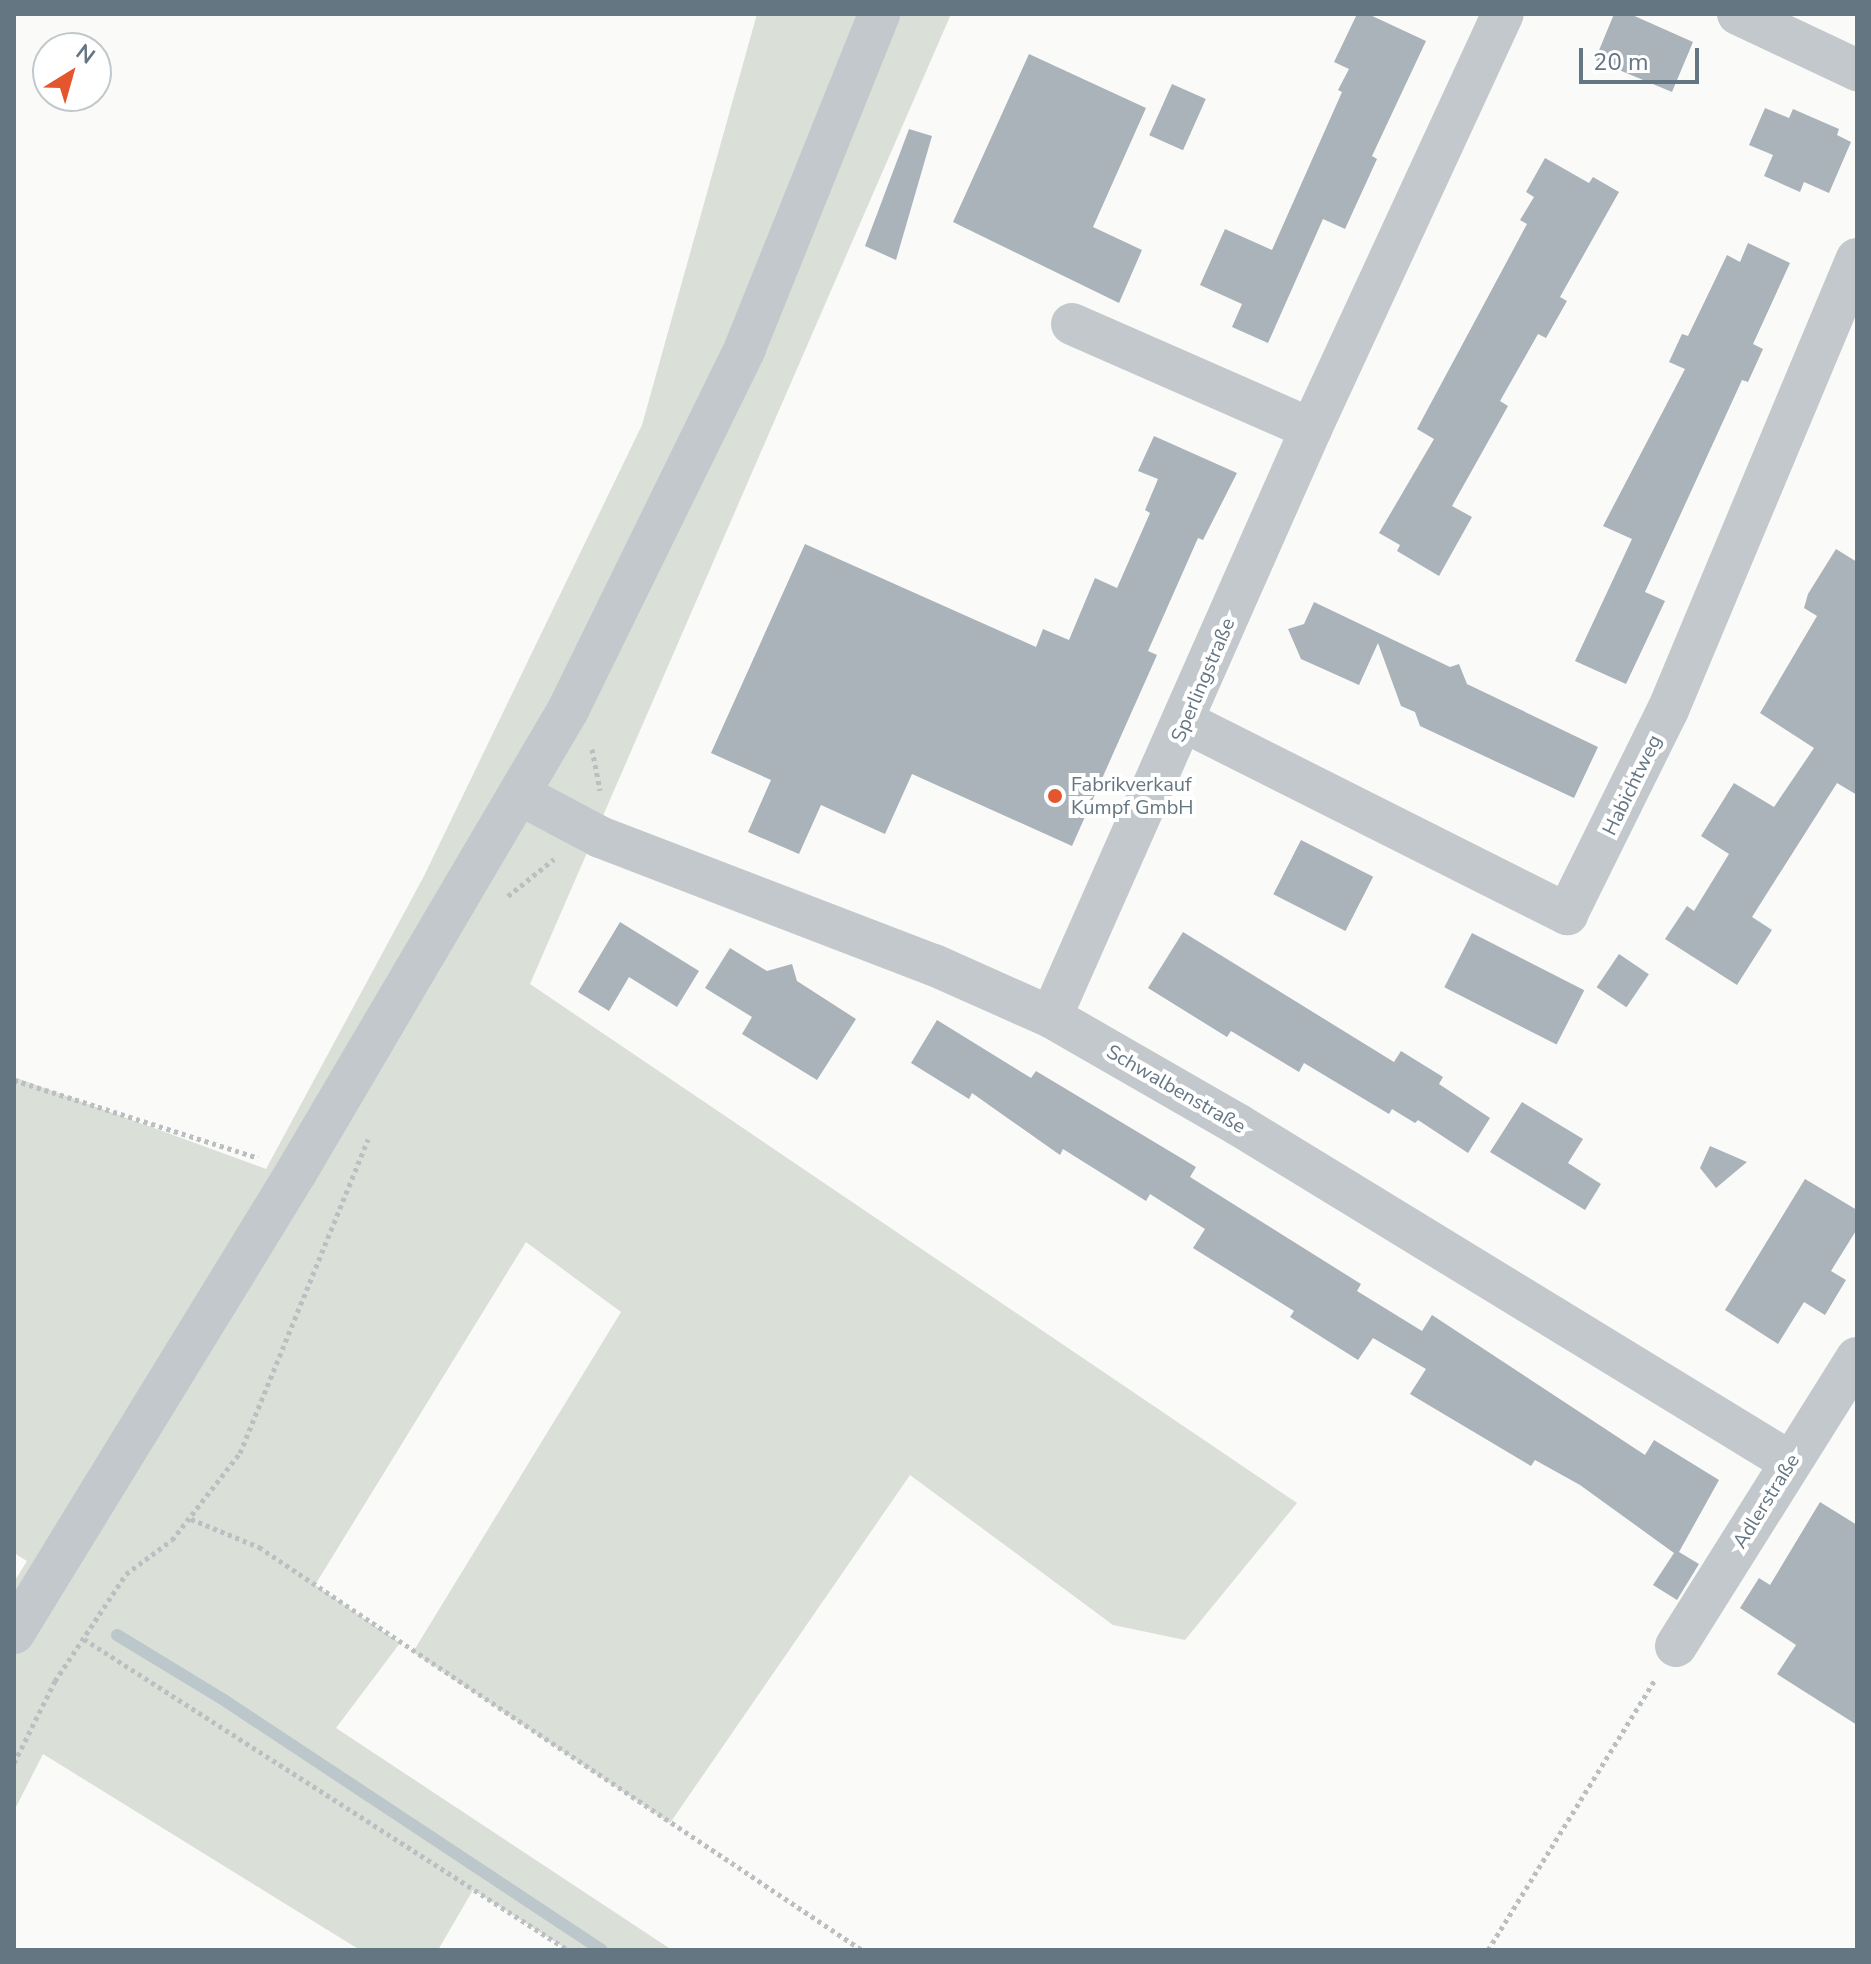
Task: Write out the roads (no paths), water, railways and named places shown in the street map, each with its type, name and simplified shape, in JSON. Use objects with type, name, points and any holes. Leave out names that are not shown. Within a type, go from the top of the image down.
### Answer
[{"type":"street","points":[[14,1633],[297,1171],[521,795],[632,588],[745,348],[879,14]]},
{"type":"street","name":"Sperlingstraße","points":[[1051,1017],[1185,722],[1311,429],[1503,14]]},
{"type":"street","points":[[1738,14],[1857,70]]},
{"type":"street","name":"Habichtweg","points":[[1185,722],[1567,914],[1668,710],[1857,259]]},
{"type":"street","points":[[1072,324],[1311,429]]},
{"type":"street","name":"Schwalbenstraße","points":[[521,795],[581,827],[934,965],[1051,1017],[1237,1124],[1790,1462]]},
{"type":"street","name":"Adlerstraße","points":[[1676,1646],[1857,1360]]},
{"type":"waterway","points":[[117,1635],[224,1700],[602,1950]]},
{"type":"place","name":"Fabrikverkauf Kumpf GmbH","points":[[1055,796]]}]
